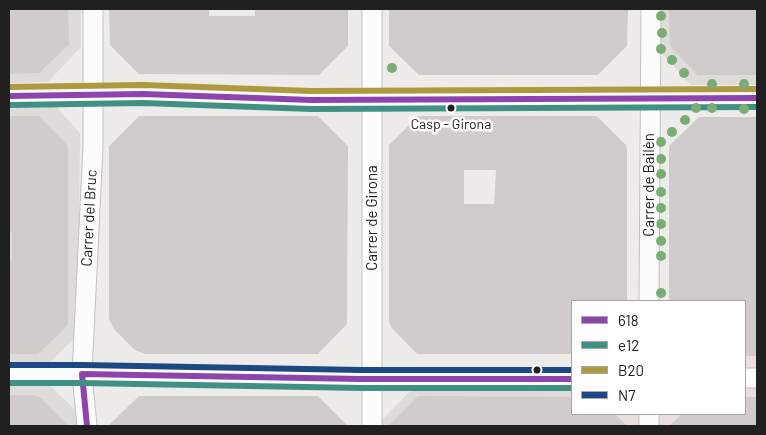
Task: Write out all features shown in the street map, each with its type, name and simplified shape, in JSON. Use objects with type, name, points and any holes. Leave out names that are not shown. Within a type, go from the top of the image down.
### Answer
[{"type":"street","name":"Carrer del Bruc","points":[[87,426],[82,374],[93,146],[93,9]]},
{"type":"street","name":"Carrer de Girona","points":[[372,9],[372,426]]},
{"type":"street","name":"Carrer de Bailèn","points":[[649,300],[651,9]]},
{"type":"street","points":[[9,96],[143,94],[311,100],[757,98]]},
{"type":"street","points":[[9,374],[372,379],[571,379]]},
{"type":"shaded area","points":[[9,9],[81,9],[81,47],[48,82],[9,83]]},
{"type":"shaded area","points":[[659,9],[757,9],[757,85],[691,85],[659,50]]},
{"type":"shaded area","points":[[9,103],[54,104],[80,133],[78,335],[48,364],[9,364]]},
{"type":"shaded area","points":[[757,352],[757,426],[549,426],[581,415],[746,415],[746,356]]},
{"type":"shaded area","points":[[9,382],[48,384],[82,416],[81,426],[9,426]]},
{"type":"shaded area","points":[[571,384],[571,415],[632,415],[638,426],[378,426],[415,386]]},
{"type":"building","points":[[9,9],[68,9],[69,44],[39,73],[9,74]]},
{"type":"building","points":[[109,9],[209,9],[209,16],[255,16],[255,9],[348,9],[348,46],[319,75],[139,74],[110,45]]},
{"type":"building","points":[[389,9],[628,9],[627,46],[598,75],[419,75],[389,46]]},
{"type":"building","points":[[669,9],[757,9],[757,75],[698,76],[670,46]]},
{"type":"building","points":[[9,116],[39,116],[68,146],[68,325],[38,354],[9,354],[9,260],[12,260],[12,232],[9,232]]},
{"type":"building","points":[[139,116],[318,116],[348,146],[347,324],[318,354],[145,354],[135,350],[114,329],[109,319],[109,146]]},
{"type":"building","points":[[418,116],[595,116],[626,145],[627,300],[571,300],[571,354],[419,354],[391,327],[389,322],[389,145]],"holes":[[[464,170],[496,170],[494,204],[464,204]]]},
{"type":"building","points":[[699,117],[757,117],[757,356],[746,356],[746,300],[669,300],[669,146]]},
{"type":"building","points":[[9,395],[34,395],[42,399],[69,426],[9,426]]},
{"type":"building","points":[[139,396],[318,396],[348,426],[108,426]]},
{"type":"building","points":[[417,397],[571,397],[571,415],[616,415],[627,426],[388,426]]},
{"type":"building","points":[[746,397],[757,397],[757,426],[669,426],[681,415],[746,415]]},
{"type":"transit line","name":"B20","points":[[9,87],[143,85],[311,91],[757,89]]},
{"type":"transit line","name":"618","points":[[9,96],[143,94],[311,100],[757,98]]},
{"type":"transit line","name":"e12","points":[[9,105],[143,103],[311,109],[757,107]]},
{"type":"transit line","name":"N7","points":[[9,365],[361,370],[571,370]]},
{"type":"transit line","name":"618","points":[[87,426],[82,374],[361,379],[571,379]]},
{"type":"transit line","name":"e12","points":[[9,383],[361,388],[571,388]]},
{"type":"place","name":"Casp - Girona","points":[[451,108]]}]
